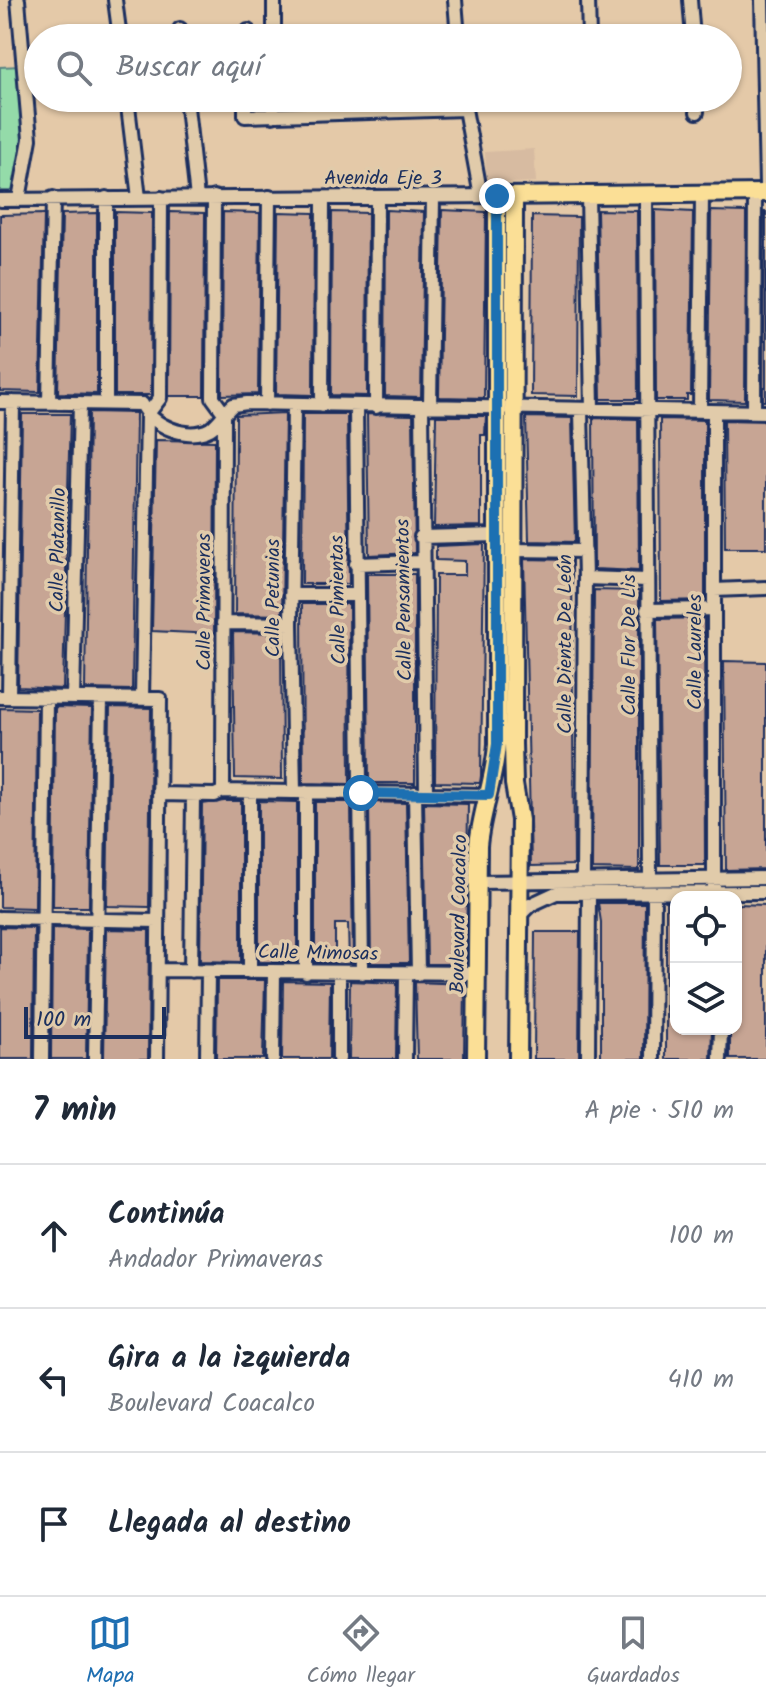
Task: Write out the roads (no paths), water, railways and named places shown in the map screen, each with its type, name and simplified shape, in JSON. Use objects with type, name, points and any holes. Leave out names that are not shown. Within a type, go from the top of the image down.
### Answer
[{"type":"main road","name":"Avenida Eje 3","points":[[497,196],[762,190]]},
{"type":"main road","name":"Boulevard Coacalco","points":[[497,196],[512,550],[513,769],[520,820],[518,1059]]},
{"type":"main road","name":"Boulevard Coacalco","points":[[476,1059],[477,882],[480,818],[489,795],[497,744],[498,535],[506,407]]},
{"type":"street","points":[[18,0],[24,70]]},
{"type":"street","points":[[115,0],[118,24]]},
{"type":"street","points":[[274,0],[274,24]]},
{"type":"street","points":[[455,0],[457,24]]},
{"type":"street","points":[[588,0],[589,24]]},
{"type":"street","points":[[690,0],[692,24]]},
{"type":"street","points":[[147,415],[171,430],[196,431],[211,429],[233,405],[760,411],[762,0]]},
{"type":"street","points":[[19,199],[30,139],[28,112]]},
{"type":"street","points":[[129,112],[139,198]]},
{"type":"street","points":[[188,112],[197,198]]},
{"type":"street","points":[[245,112],[245,116],[337,112]]},
{"type":"street","points":[[467,112],[497,196]]},
{"type":"street","points":[[700,411],[702,193]]},
{"type":"street","name":"Calle Flor De Lis","points":[[646,194],[650,877]]},
{"type":"street","name":"Calle Diente De León","points":[[583,878],[588,195]]},
{"type":"street","name":"Avenida Eje 3","points":[[0,200],[497,196]]},
{"type":"street","name":"Calle Primaveras","points":[[214,197],[213,398],[224,413],[223,791]]},
{"type":"street","points":[[267,404],[269,197]]},
{"type":"street","points":[[376,407],[377,197]]},
{"type":"street","points":[[49,402],[53,198]]},
{"type":"street","points":[[106,198],[106,402]]},
{"type":"street","points":[[147,415],[160,398],[161,198]]},
{"type":"street","points":[[322,405],[323,198]]},
{"type":"street","name":"Calle Pensamientos","points":[[405,1059],[421,794],[421,537],[433,198]]},
{"type":"street","points":[[142,699],[147,415],[142,404],[6,402],[4,697],[101,699],[142,699],[160,699],[157,1059]]},
{"type":"street","name":"Calle Platanillo","points":[[73,698],[80,403]]},
{"type":"street","name":"Calle Petunias","points":[[294,405],[291,624],[306,973]]},
{"type":"street","name":"Calle Pimientas","points":[[356,406],[362,973]]},
{"type":"street","name":"Calle Laureles","points":[[714,412],[715,878],[719,891]]},
{"type":"street","points":[[421,537],[498,535]]},
{"type":"street","points":[[512,550],[585,551]]},
{"type":"street","points":[[356,564],[421,562]]},
{"type":"street","points":[[585,578],[647,580]]},
{"type":"street","points":[[714,590],[766,588]]},
{"type":"street","points":[[291,595],[356,595]]},
{"type":"street","points":[[647,610],[714,609]]},
{"type":"street","points":[[223,623],[291,624]]},
{"type":"street","points":[[42,1059],[46,698]]},
{"type":"street","points":[[95,1059],[101,699]]},
{"type":"street","points":[[159,794],[215,795],[223,791],[489,795]]},
{"type":"street","points":[[250,792],[250,972]]},
{"type":"street","points":[[191,971],[193,796]]},
{"type":"street","points":[[477,882],[650,877],[766,878]]},
{"type":"street","points":[[742,893],[766,892]]},
{"type":"street","points":[[518,917],[542,897],[556,893],[670,893]]},
{"type":"street","points":[[588,1059],[589,893]]},
{"type":"street","points":[[653,1059],[654,893]]},
{"type":"street","points":[[0,918],[158,921]]},
{"type":"street","name":"Calle Mimosas","points":[[158,970],[477,973]]},
{"type":"street","points":[[207,1059],[208,972]]},
{"type":"street","points":[[273,1059],[274,972]]},
{"type":"street","points":[[339,973],[339,1059]]},
{"type":"street","points":[[720,1059],[721,1035]]}]
